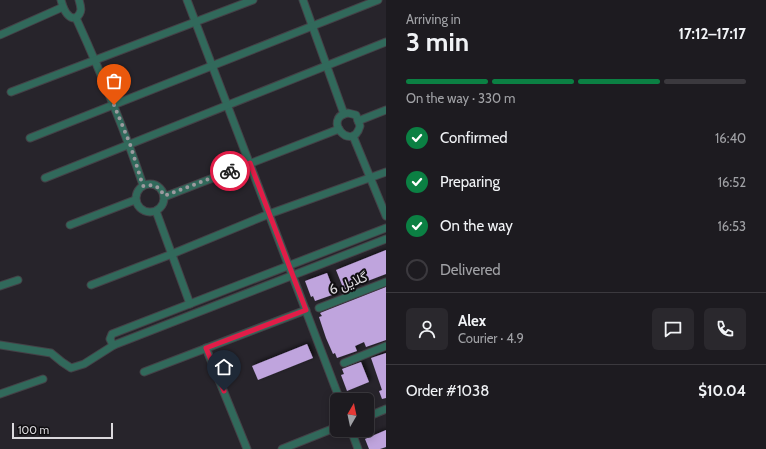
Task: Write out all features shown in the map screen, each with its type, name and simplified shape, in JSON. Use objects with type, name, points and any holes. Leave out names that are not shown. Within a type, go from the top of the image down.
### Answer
[{"type":"street","points":[[76,18],[80,15],[81,11],[80,0]]},
{"type":"street","points":[[187,0],[337,393]]},
{"type":"street","points":[[12,92],[253,0]]},
{"type":"street","points":[[303,0],[344,114]]},
{"type":"street","points":[[30,138],[378,0]]},
{"type":"street","points":[[0,35],[62,4],[69,16],[76,18]]},
{"type":"street","points":[[76,18],[130,144],[143,186]]},
{"type":"street","points":[[45,178],[386,42]]},
{"type":"street","points":[[358,121],[386,110]]},
{"type":"street","points":[[344,114],[352,114],[356,116],[358,121],[360,126],[356,134],[348,137],[341,134],[337,120],[339,116],[344,114]]},
{"type":"street","points":[[164,196],[339,129]]},
{"type":"street","points":[[353,136],[386,216]]},
{"type":"street","points":[[91,285],[172,254],[269,214],[386,172]]},
{"type":"street","points":[[152,184],[160,188],[164,196],[162,205],[156,211],[147,212],[139,208],[135,200],[137,192],[143,186],[152,184]]},
{"type":"street","points":[[70,225],[135,200]]},
{"type":"street","points":[[156,211],[190,304]]},
{"type":"street","points":[[114,346],[110,339],[112,334],[386,228]]},
{"type":"street","points":[[0,345],[51,353],[71,368],[84,364],[114,346],[386,239]]},
{"type":"street","points":[[0,286],[18,280]]},
{"type":"street","name":"گلایل 6","points":[[319,308],[386,282]]},
{"type":"street","points":[[144,372],[306,310]]},
{"type":"street","points":[[344,363],[386,346]]},
{"type":"street","points":[[206,348],[247,449]]},
{"type":"street","points":[[0,394],[43,379]]},
{"type":"street","points":[[374,414],[386,409]]},
{"type":"street","points":[[282,449],[330,430]]},
{"type":"street","points":[[354,437],[358,449]]},
{"type":"building","points":[[386,250],[386,274],[344,290],[336,270]]},
{"type":"building","points":[[327,273],[335,294],[315,301],[313,296],[311,297],[305,281]]},
{"type":"building","points":[[386,287],[386,340],[366,347],[364,342],[355,346],[357,351],[337,358],[335,353],[333,354],[326,338],[319,317],[322,316],[320,313]]},
{"type":"building","points":[[307,344],[313,358],[258,380],[252,366]]},
{"type":"building","points":[[386,353],[386,398],[382,399],[379,391],[382,390],[371,358]]},
{"type":"building","points":[[361,362],[369,382],[347,391],[341,375],[344,374],[342,369]]},
{"type":"building","points":[[386,430],[386,447],[380,449],[369,449],[365,439],[374,437],[374,435]]},
{"type":"way so far","points":[[114,105],[130,144],[143,186],[152,184],[160,188],[164,196],[230,171]]},
{"type":"route","points":[[224,391],[206,348],[306,310],[250,163],[230,171]]}]
